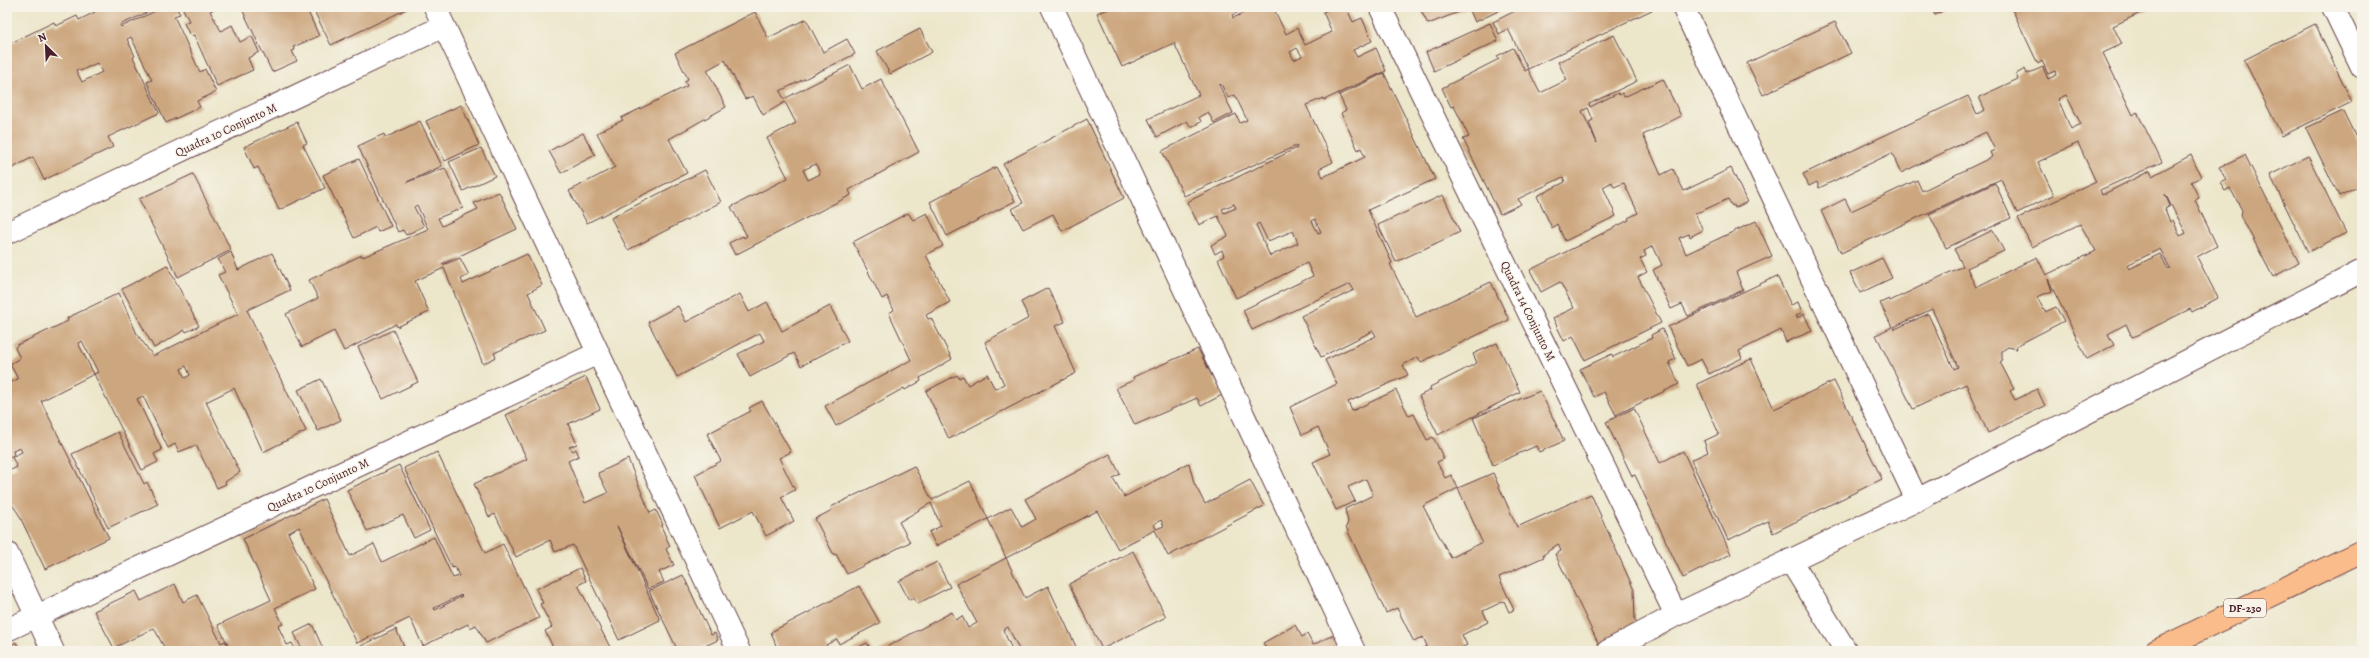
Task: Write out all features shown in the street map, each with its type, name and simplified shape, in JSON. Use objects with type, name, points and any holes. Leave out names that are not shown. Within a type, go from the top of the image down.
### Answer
[{"type":"main road","points":[[2335,564],[2362,545]]},
{"type":"main road","name":"DF-230","points":[[2156,651],[2362,551]]},
{"type":"street","points":[[1052,7],[1354,651]]},
{"type":"street","name":"Quadra 14 Conjunto M","points":[[1380,7],[1676,615]]},
{"type":"street","points":[[1682,7],[1917,500]]},
{"type":"street","points":[[2333,7],[2362,67]]},
{"type":"street","points":[[440,16],[739,651]]},
{"type":"street","name":"Quadra 10 Conjunto M","points":[[7,234],[440,16]]},
{"type":"street","points":[[1608,651],[1676,615],[1917,500],[2362,271]]},
{"type":"street","name":"Quadra 10 Conjunto M","points":[[7,630],[598,353]]},
{"type":"street","points":[[7,552],[53,651]]},
{"type":"street","points":[[1790,560],[1846,651]]},
{"type":"building","points":[[96,7],[159,7],[120,25],[121,27],[164,7],[176,7],[180,14],[174,16],[200,72],[205,69],[216,92],[197,101],[200,107],[166,123],[147,82],[152,80],[131,37],[127,39],[135,56],[133,57],[159,113],[108,137],[113,147],[44,180],[33,157],[7,171],[7,45],[54,22],[56,26],[77,16],[79,20],[95,12],[93,9]],"holes":[[[97,63],[102,72],[82,82],[76,70],[79,69],[80,71]]]},
{"type":"building","points":[[182,7],[219,7],[210,11],[221,31],[232,25],[240,42],[252,36],[259,52],[248,58],[253,70],[217,86],[194,35],[190,36],[184,23],[189,21]]},
{"type":"building","points":[[241,7],[265,7],[266,10],[274,7],[306,7],[319,36],[293,47],[295,50],[292,51],[297,61],[272,72]]},
{"type":"building","points":[[312,7],[411,7],[331,45]]},
{"type":"building","points":[[1115,7],[1249,7],[1232,15],[1233,18],[1256,7],[1273,7],[1286,34],[1297,28],[1305,45],[1332,32],[1323,12],[1334,7],[1346,7],[1353,22],[1362,18],[1372,41],[1353,50],[1357,57],[1376,48],[1386,71],[1324,100],[1324,98],[1306,105],[1333,162],[1319,169],[1323,177],[1365,157],[1361,148],[1358,150],[1341,113],[1346,110],[1339,95],[1384,73],[1435,179],[1368,210],[1392,263],[1390,264],[1416,317],[1491,282],[1509,320],[1421,362],[1418,357],[1403,365],[1408,375],[1348,402],[1352,411],[1396,390],[1409,416],[1414,414],[1427,440],[1433,437],[1444,459],[1437,462],[1445,478],[1451,475],[1458,488],[1493,473],[1517,527],[1591,494],[1634,590],[1635,620],[1638,624],[1600,647],[1555,554],[1561,551],[1558,544],[1543,555],[1544,557],[1499,577],[1514,610],[1509,612],[1504,601],[1483,611],[1488,622],[1462,635],[1467,645],[1459,649],[1461,651],[1416,651],[1427,646],[1423,637],[1414,642],[1397,608],[1386,613],[1346,527],[1348,522],[1345,509],[1373,495],[1366,479],[1348,487],[1355,501],[1336,510],[1313,462],[1330,454],[1318,427],[1302,435],[1290,407],[1337,384],[1325,360],[1376,336],[1373,331],[1321,357],[1301,316],[1354,290],[1350,284],[1252,330],[1243,310],[1313,276],[1307,263],[1236,298],[1218,259],[1224,256],[1222,250],[1215,254],[1211,245],[1228,236],[1218,216],[1199,225],[1187,202],[1297,148],[1296,146],[1184,196],[1162,151],[1236,114],[1240,123],[1247,120],[1235,95],[1228,98],[1221,84],[1219,85],[1233,113],[1214,123],[1208,112],[1199,117],[1201,122],[1191,127],[1187,121],[1157,137],[1148,119],[1199,95],[1174,43],[1122,67],[1097,13]],"holes":[[[1297,48],[1302,56],[1294,60],[1290,52]],[[1234,204],[1236,208],[1224,213],[1222,209]],[[1315,219],[1321,232],[1318,233],[1312,221]],[[1259,223],[1268,241],[1293,231],[1298,243],[1270,256],[1256,225]],[[1458,488],[1482,542],[1451,558],[1423,506]]]},
{"type":"building","points":[[1419,7],[1507,7],[1475,22],[1469,8],[1428,24]]},
{"type":"building","points":[[1515,7],[1658,7],[1528,69],[1508,29],[1499,34],[1493,22],[1517,10]]},
{"type":"building","points":[[1931,7],[1951,7],[1935,15]]},
{"type":"building","points":[[2011,7],[2153,7],[2113,26],[2122,44],[2103,53],[2133,115],[2137,112],[2162,162],[2100,190],[2102,195],[2150,171],[2152,176],[2191,155],[2201,177],[2191,182],[2199,198],[2195,200],[2217,246],[2197,257],[2218,298],[2192,312],[2190,309],[2132,337],[2126,324],[2108,334],[2114,345],[2087,359],[2048,279],[2052,291],[2037,297],[2045,312],[2056,307],[2064,321],[2016,346],[2017,349],[2008,347],[2002,351],[2002,361],[2000,362],[2014,389],[2010,391],[2015,400],[2037,389],[2045,406],[1988,433],[1966,384],[1913,409],[1876,335],[1892,327],[1880,303],[1889,299],[1890,301],[1963,266],[1954,249],[1993,230],[2004,251],[1967,268],[1976,287],[2037,257],[2046,275],[2096,251],[2080,224],[2032,247],[2018,218],[2096,182],[2078,143],[2038,162],[2054,195],[2017,213],[2001,179],[1841,253],[1821,211],[1845,199],[1851,211],[1917,180],[1922,191],[1992,157],[1990,152],[1995,150],[1986,132],[1901,173],[1892,153],[1819,188],[1817,182],[1809,186],[1803,174],[1968,96],[1977,114],[1985,110],[1979,97],[2018,79],[2016,74],[2025,69],[2027,74],[2043,67],[2048,79],[2057,75],[2055,71],[2048,74],[2042,61],[2038,64]],"holes":[[[2066,95],[2081,124],[2071,129],[2058,99]],[[2165,194],[2186,233],[2180,236],[2173,220],[2170,222],[2165,209],[2170,206]],[[2160,249],[2170,268],[2168,269],[2160,254],[2129,269],[2127,265]],[[1932,309],[1958,367],[1954,369],[1928,314],[1895,329],[1894,327]]]},
{"type":"building","points":[[755,12],[768,38],[806,19],[823,52],[847,39],[855,54],[780,91],[784,99],[850,65],[862,89],[881,79],[919,152],[849,190],[851,195],[735,255],[729,243],[743,236],[744,238],[747,236],[731,207],[788,178],[767,138],[796,123],[785,102],[763,115],[753,96],[745,99],[725,60],[707,70],[726,107],[669,139],[687,173],[587,223],[569,191],[615,167],[597,133],[623,120],[621,118],[687,86],[685,81],[688,79],[675,53]],"holes":[[[816,164],[820,174],[808,180],[803,170]]]},
{"type":"building","points":[[1835,22],[1851,53],[1763,95],[1747,63]]},
{"type":"building","points":[[1490,23],[1498,41],[1434,71],[1426,52]]},
{"type":"building","points":[[2315,24],[2352,102],[2282,136],[2244,60]]},
{"type":"building","points":[[920,29],[932,52],[890,74],[877,51]]},
{"type":"building","points":[[1614,35],[1637,81],[1589,104],[1590,107],[1618,93],[1619,95],[1622,93],[1624,97],[1663,79],[1681,116],[1643,135],[1661,175],[1673,169],[1684,191],[1731,168],[1747,202],[1735,208],[1728,199],[1695,214],[1703,230],[1690,237],[1689,234],[1679,238],[1686,254],[1756,221],[1772,256],[1736,272],[1743,290],[1688,316],[1682,304],[1671,309],[1653,270],[1662,265],[1653,246],[1644,251],[1646,256],[1640,259],[1647,272],[1638,277],[1661,323],[1585,360],[1573,336],[1564,341],[1553,318],[1574,308],[1560,282],[1541,292],[1530,270],[1629,220],[1628,218],[1638,213],[1624,183],[1614,187],[1612,182],[1603,187],[1616,216],[1565,241],[1557,224],[1552,228],[1537,196],[1565,182],[1563,177],[1518,199],[1521,204],[1500,214],[1463,139],[1469,137],[1454,106],[1451,107],[1442,88],[1499,59],[1497,56],[1513,48],[1525,71],[1528,69],[1540,93],[1567,80],[1558,62]],"holes":[[[1588,108],[1593,120],[1589,122],[1597,143],[1582,111]]]},
{"type":"building","points":[[461,105],[479,145],[445,161],[426,121]]},
{"type":"building","points":[[2343,111],[2362,150],[2362,185],[2339,196],[2306,128]]},
{"type":"building","points":[[1087,119],[1124,198],[1062,231],[1053,214],[1023,229],[1012,209],[1023,203],[1003,164]]},
{"type":"building","points":[[420,121],[442,166],[407,182],[445,168],[463,208],[438,218],[442,226],[478,209],[474,203],[499,192],[517,229],[442,264],[443,265],[460,258],[469,275],[461,279],[463,284],[527,254],[542,285],[528,293],[545,330],[494,353],[496,357],[483,364],[444,268],[415,281],[429,312],[397,327],[396,324],[344,351],[334,331],[302,347],[286,314],[318,298],[309,280],[362,255],[363,257],[428,229],[417,205],[414,207],[424,226],[406,235],[403,230],[398,232],[358,146],[384,134],[385,138]]},
{"type":"building","points":[[297,122],[307,143],[303,145],[325,188],[279,210],[258,167],[254,169],[244,147]]},
{"type":"building","points":[[583,133],[595,155],[561,173],[549,151]]},
{"type":"building","points":[[481,148],[495,176],[463,191],[449,162]]},
{"type":"building","points":[[2245,155],[2299,263],[2273,277],[2241,216],[2242,210],[2230,188],[2225,191],[2220,183],[2226,180],[2219,167]]},
{"type":"building","points":[[2308,156],[2346,233],[2308,252],[2270,175]]},
{"type":"building","points":[[359,159],[391,226],[378,232],[376,227],[354,238],[323,175]]},
{"type":"building","points":[[996,167],[1015,201],[947,236],[930,202]]},
{"type":"building","points":[[705,170],[721,202],[628,250],[611,218]]},
{"type":"building","points":[[193,174],[231,250],[178,277],[139,199]]},
{"type":"building","points":[[1995,183],[2011,218],[1946,248],[1929,214]]},
{"type":"building","points":[[1443,195],[1460,232],[1396,262],[1378,225]]},
{"type":"building","points":[[908,213],[913,220],[927,213],[943,246],[926,255],[950,302],[926,315],[928,319],[931,318],[952,359],[920,378],[921,381],[905,390],[904,388],[836,426],[825,406],[911,360],[889,313],[894,310],[887,296],[882,299],[853,242]]},
{"type":"building","points":[[231,252],[238,270],[272,253],[290,290],[247,310],[306,431],[263,452],[234,388],[206,402],[240,472],[225,482],[226,484],[217,488],[196,445],[179,452],[175,444],[168,448],[143,396],[137,399],[162,450],[154,454],[158,462],[142,470],[94,374],[41,401],[109,538],[45,569],[18,513],[7,498],[7,472],[17,467],[12,457],[22,452],[20,448],[13,451],[14,455],[7,458],[7,384],[18,379],[10,364],[20,358],[15,348],[17,345],[68,321],[67,318],[119,293],[137,334],[153,356],[238,314],[218,275],[225,272],[218,259]],"holes":[[[82,341],[98,372],[94,374],[78,343]],[[186,366],[190,375],[185,378],[181,369]]]},
{"type":"building","points":[[1882,258],[1892,278],[1860,293],[1850,273]]},
{"type":"building","points":[[167,265],[199,326],[186,332],[185,330],[154,348],[122,289]]},
{"type":"building","points":[[1777,276],[1791,305],[1798,302],[1802,312],[1796,316],[1797,318],[1804,314],[1812,331],[1786,342],[1781,330],[1739,351],[1742,358],[1709,374],[1701,359],[1687,366],[1668,327]]},
{"type":"building","points":[[1048,288],[1065,322],[1055,326],[1076,373],[949,439],[926,391],[957,375],[959,378],[963,376],[968,385],[987,374],[995,389],[1004,384],[985,342],[1029,318],[1021,302]]},
{"type":"building","points":[[740,294],[749,312],[767,302],[782,331],[830,306],[848,341],[801,366],[794,353],[750,377],[738,354],[764,341],[760,333],[677,377],[648,322],[678,306],[686,322]]},
{"type":"building","points":[[1662,329],[1676,359],[1669,362],[1679,384],[1616,415],[1604,392],[1594,397],[1580,369],[1612,354],[1613,357],[1652,338],[1651,335]]},
{"type":"building","points":[[393,330],[418,382],[383,399],[358,347]]},
{"type":"building","points":[[1497,343],[1520,392],[1438,435],[1419,396],[1431,390],[1430,387],[1477,363],[1473,354]]},
{"type":"building","points":[[1198,349],[1222,395],[1201,406],[1197,398],[1135,425],[1116,388],[1134,380],[1133,377]]},
{"type":"building","points":[[1751,359],[1774,409],[1834,381],[1882,479],[1773,533],[1768,521],[1728,540],[1691,460],[1708,452],[1704,441],[1719,434],[1697,384]]},
{"type":"building","points":[[586,377],[600,409],[568,424],[577,444],[569,447],[573,451],[576,449],[579,456],[568,461],[585,503],[608,493],[598,473],[628,459],[650,513],[656,510],[663,525],[661,526],[670,546],[666,549],[674,565],[659,572],[664,582],[648,589],[617,526],[660,620],[619,640],[573,545],[555,552],[550,540],[516,557],[495,514],[489,517],[474,484],[527,459],[506,415]]},
{"type":"building","points":[[321,379],[341,420],[318,431],[298,390]]},
{"type":"building","points":[[1540,391],[1564,441],[1539,452],[1536,446],[1493,465],[1473,418]]},
{"type":"building","points":[[762,401],[791,452],[779,458],[795,490],[781,497],[794,521],[766,536],[753,511],[720,528],[695,475],[721,461],[707,434],[751,411],[749,408]]},
{"type":"building","points":[[1634,408],[1660,463],[1683,451],[1731,554],[1683,578],[1635,475],[1632,476],[1606,422]]},
{"type":"building","points":[[118,432],[144,484],[147,482],[158,504],[108,528],[72,454]]},
{"type":"building","points":[[437,452],[485,553],[503,544],[539,618],[486,643],[476,625],[470,628],[468,624],[423,646],[410,618],[357,643],[299,527],[288,533],[315,589],[275,608],[283,624],[278,626],[287,645],[292,643],[296,651],[218,651],[216,647],[207,651],[166,651],[154,628],[114,648],[94,611],[136,591],[141,601],[175,584],[183,602],[197,595],[221,643],[225,641],[228,645],[218,625],[271,600],[243,539],[324,499],[350,556],[374,544],[382,562],[434,537],[453,578],[459,576],[455,567],[452,568],[404,468]],"holes":[[[461,595],[462,596],[435,610],[434,608]]]},
{"type":"building","points":[[1110,454],[1120,474],[1113,478],[1124,497],[1189,463],[1194,483],[1205,504],[1250,480],[1264,506],[1168,556],[1155,530],[1118,549],[1097,511],[1006,558],[988,519],[1011,507],[1022,527],[1036,519],[1025,499]],"holes":[[[1161,520],[1164,526],[1156,529],[1154,524]]]},
{"type":"building","points":[[399,465],[430,530],[414,538],[403,515],[367,531],[347,490]]},
{"type":"building","points":[[914,466],[932,500],[970,481],[988,519],[936,546],[929,532],[941,526],[931,503],[899,522],[910,542],[847,574],[836,554],[834,555],[815,519],[832,510],[831,507]]},
{"type":"building","points":[[1133,551],[1166,617],[1102,649],[1069,584]]},
{"type":"building","points":[[1006,558],[1025,598],[1048,586],[1078,651],[1020,651],[1008,627],[1003,630],[1013,651],[879,651],[952,612],[956,620],[962,616],[968,628],[977,623],[956,584]]},
{"type":"building","points":[[937,562],[950,587],[917,604],[914,598],[909,600],[899,581]]},
{"type":"building","points":[[580,568],[586,581],[578,585],[612,651],[555,651],[545,631],[552,627],[540,604],[543,603],[536,589]]},
{"type":"building","points":[[683,575],[711,635],[715,633],[718,640],[694,651],[678,651],[649,591]]},
{"type":"building","points":[[859,586],[880,623],[839,644],[837,639],[826,645],[829,650],[826,651],[778,651],[771,632]]},
{"type":"building","points":[[312,624],[324,651],[303,651],[294,633]]},
{"type":"building","points":[[1295,625],[1302,637],[1307,634],[1313,645],[1335,634],[1342,651],[1268,651],[1263,643]]},
{"type":"building","points":[[396,629],[406,651],[350,651],[359,647]]},
{"type":"building","points":[[16,642],[20,651],[7,651],[7,647]]},
{"type":"building","points":[[867,643],[872,651],[851,651]]}]
